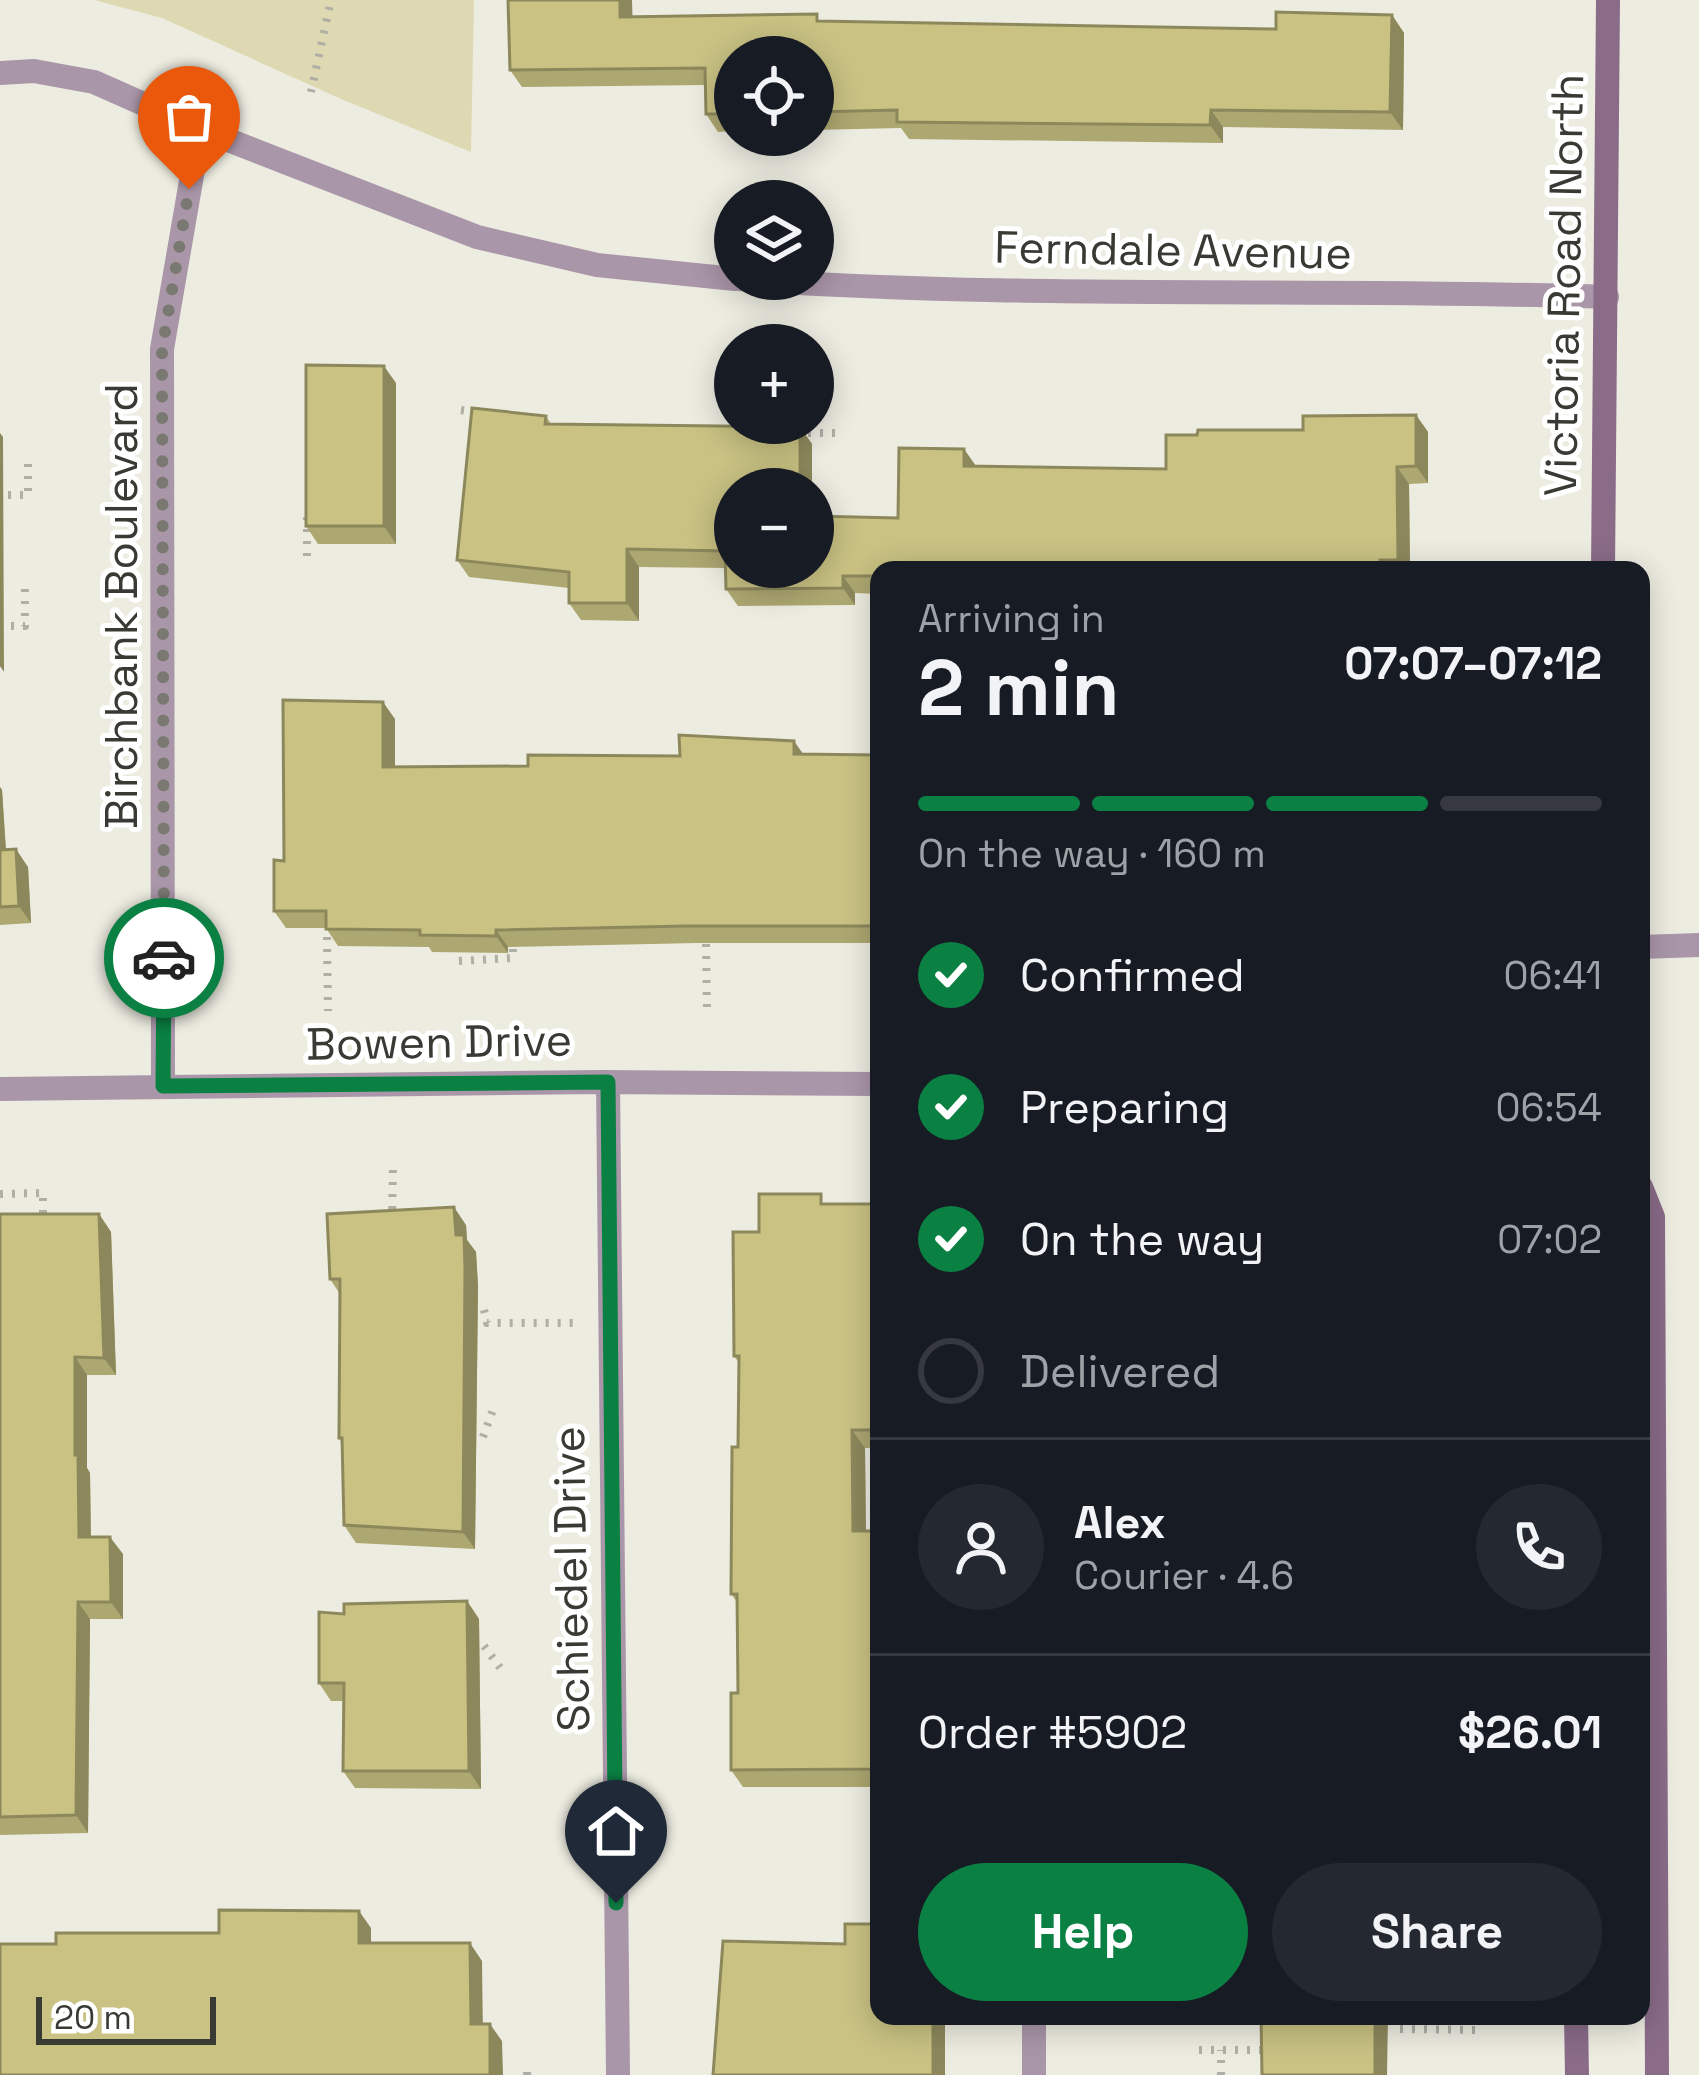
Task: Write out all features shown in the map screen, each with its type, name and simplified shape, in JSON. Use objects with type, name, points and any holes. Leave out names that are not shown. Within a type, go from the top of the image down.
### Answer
[{"type":"main road","name":"Victoria Road North","points":[[1603,561],[1608,0]]},
{"type":"main road","points":[[1650,1210],[1657,2075]]},
{"type":"main road","points":[[1576,2025],[1577,2075]]},
{"type":"street","name":"Ferndale Avenue","points":[[0,73],[34,71],[94,82],[200,129],[477,237],[597,265],[714,277]]},
{"type":"street","name":"Birchbank Boulevard","points":[[163,1086],[162,350],[200,129]]},
{"type":"street","name":"Ferndale Avenue","points":[[834,283],[1048,292],[1607,297]]},
{"type":"street","points":[[1650,947],[1699,945]]},
{"type":"street","name":"Schiedel Drive","points":[[608,1082],[618,2075]]},
{"type":"street","name":"Bowen Drive","points":[[0,1089],[870,1084]]},
{"type":"street","points":[[1034,2025],[1034,2075]]},
{"type":"path","points":[[311,92],[331,0]]},
{"type":"path","points":[[461,410],[499,416]]},
{"type":"path","points":[[8,496],[28,495],[28,461]]},
{"type":"path","points":[[307,496],[307,562]]},
{"type":"path","points":[[10,626],[26,626],[25,587]]},
{"type":"path","points":[[327,937],[328,1012]]},
{"type":"path","points":[[706,944],[707,1011]]},
{"type":"path","points":[[459,961],[513,958],[513,948]]},
{"type":"path","points":[[392,1222],[393,1162]]},
{"type":"path","points":[[0,1194],[43,1192],[43,1223]]},
{"type":"path","points":[[484,1310],[487,1324],[610,1323]]},
{"type":"path","points":[[483,1437],[494,1407]]},
{"type":"path","points":[[459,1645],[484,1646],[504,1672]]},
{"type":"path","points":[[1400,2030],[1481,2030]]},
{"type":"path","points":[[1199,2050],[1274,2050]]},
{"type":"path","points":[[1221,2050],[1221,2075]]},
{"type":"shaded area","points":[[94,0],[474,0],[471,152],[162,18]]},
{"type":"building","points":[[508,0],[620,0],[620,17],[817,14],[817,21],[1276,29],[1276,12],[1392,15],[1390,112],[1211,110],[1210,125],[897,122],[897,110],[834,112],[834,36],[714,36],[714,114],[706,114],[705,68],[510,70]]},
{"type":"building","points":[[306,365],[384,366],[384,526],[306,526]]},
{"type":"building","points":[[472,408],[546,416],[545,424],[714,426],[714,444],[800,444],[800,468],[714,468],[714,551],[627,549],[627,603],[569,603],[569,572],[457,560]]},
{"type":"building","points":[[1416,415],[1416,466],[1397,467],[1398,560],[870,561],[870,576],[843,576],[843,588],[726,589],[834,588],[834,516],[898,518],[899,448],[964,449],[964,466],[1166,469],[1166,435],[1197,435],[1198,430],[1303,430],[1303,416]]},
{"type":"building","points":[[283,700],[383,702],[383,767],[528,766],[528,755],[680,756],[679,735],[794,741],[794,754],[870,755],[870,926],[496,930],[496,936],[326,929],[326,911],[274,911],[274,860],[284,861]]},
{"type":"building","points":[[16,849],[19,906],[0,907],[0,850]]},
{"type":"building","points":[[759,1194],[821,1194],[821,1204],[870,1204],[870,1430],[852,1430],[853,1531],[870,1531],[870,1769],[731,1770],[731,1693],[738,1693],[737,1594],[731,1594],[732,1447],[738,1447],[739,1356],[734,1356],[733,1232],[759,1232]]},
{"type":"building","points":[[454,1207],[456,1235],[464,1235],[465,1269],[463,1532],[344,1525],[340,1279],[330,1279],[327,1214]]},
{"type":"building","points":[[0,1214],[99,1214],[104,1358],[75,1357],[75,1455],[79,1537],[110,1537],[111,1602],[78,1602],[76,1815],[0,1817]]},
{"type":"building","points":[[467,1601],[469,1771],[343,1771],[344,1683],[319,1683],[319,1612],[344,1614],[344,1604]]},
{"type":"building","points":[[219,1910],[359,1911],[359,1943],[470,1943],[471,2024],[490,2024],[490,2075],[0,2075],[0,1944],[56,1944],[56,1933],[219,1933]]},
{"type":"building","points":[[845,1924],[870,1924],[870,2025],[933,2025],[933,2075],[713,2075],[723,1941],[845,1944]]},
{"type":"building","points":[[1261,2025],[1375,2025],[1375,2075],[1262,2075]]},
{"type":"way so far","points":[[164,958],[162,350],[189,189]]},
{"type":"route","points":[[164,958],[163,1086],[608,1082],[616,1903]]}]
